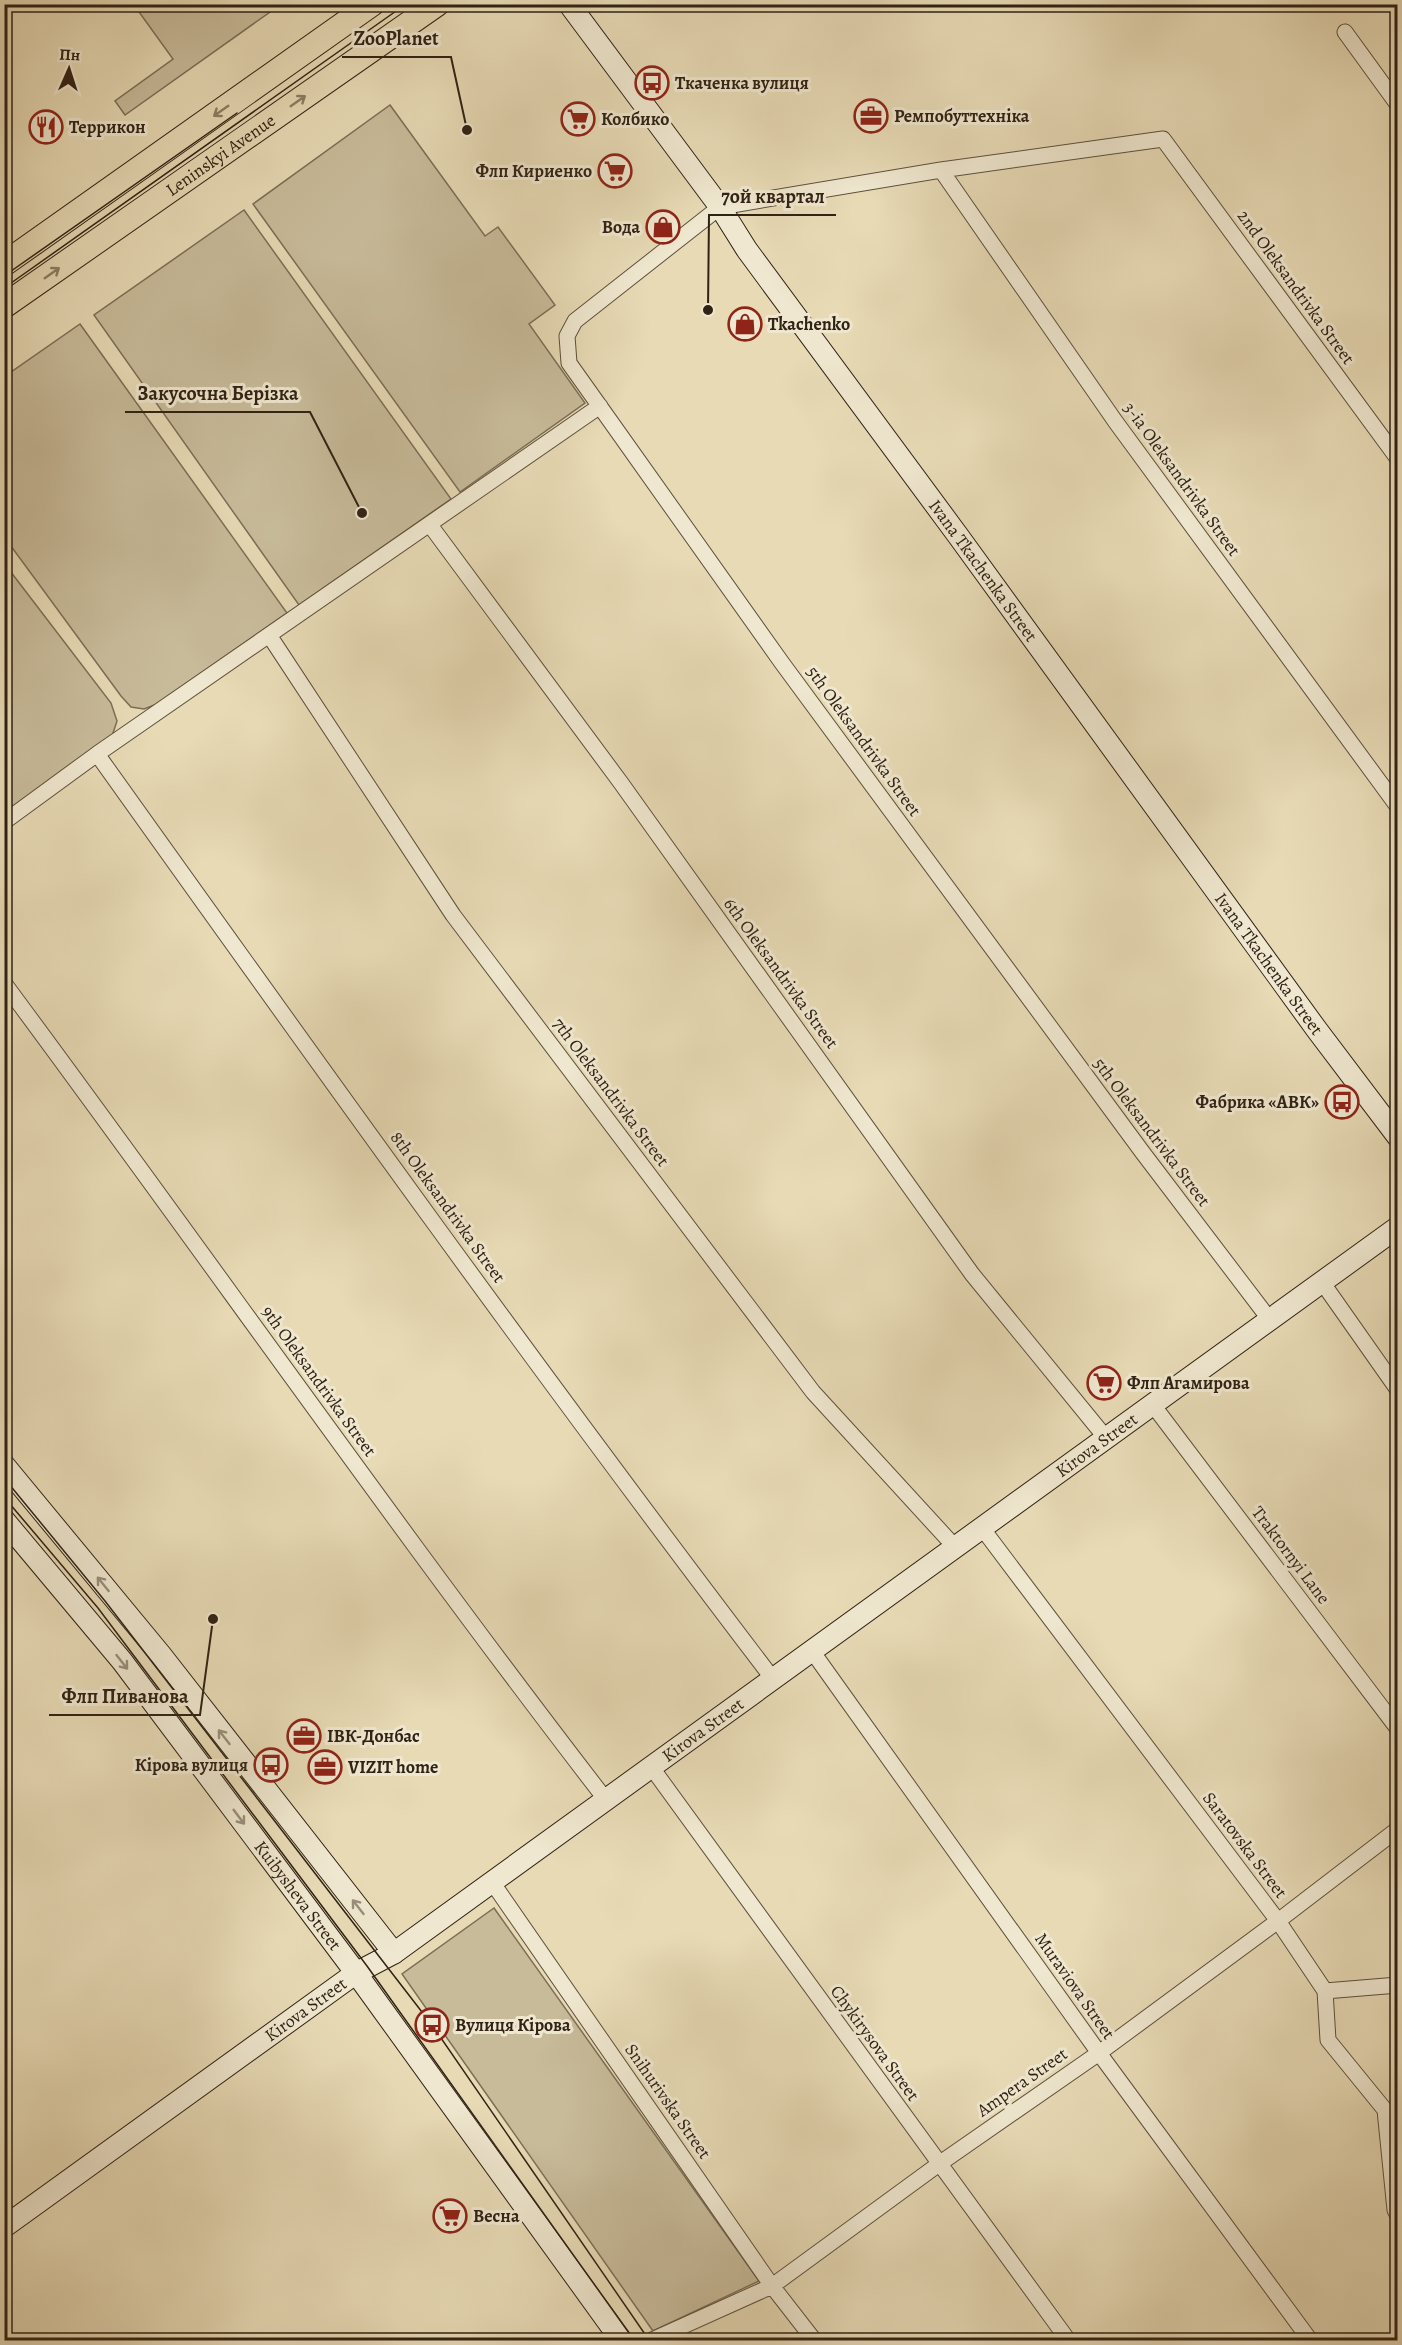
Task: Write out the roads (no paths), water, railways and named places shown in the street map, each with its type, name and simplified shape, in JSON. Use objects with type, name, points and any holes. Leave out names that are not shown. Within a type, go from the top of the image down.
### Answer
[{"type":"main road","name":"Leninskyi Avenue","points":[[4,264],[372,4]]},
{"type":"main road","name":"Leninskyi Avenue","points":[[4,306],[437,4]]},
{"type":"main road","name":"Ivana Tkachenka Street","points":[[569,4],[720,207],[747,249],[966,546],[1317,1030],[1398,1137]]},
{"type":"main road","name":"Kirova Street","points":[[4,2227],[356,1972],[394,1953],[652,1768],[1398,1227]]},
{"type":"main road","points":[[4,1465],[161,1655],[394,1953]]},
{"type":"main road","name":"Kuibysheva Street","points":[[4,1520],[122,1661],[356,1972],[621,2340]]},
{"type":"street","points":[[1345,32],[1398,105]]},
{"type":"street","name":"2nd Oleksandrivka Street","points":[[941,170],[1163,139],[1398,459]]},
{"type":"street","points":[[720,207],[941,170]]},
{"type":"street","name":"3-ia Oleksandrivka Street","points":[[941,170],[1115,421],[1398,807]]},
{"type":"street","name":"5th Oleksandrivka Street","points":[[720,207],[575,321],[567,336],[569,363],[782,663],[1129,1134],[1270,1320]]},
{"type":"street","points":[[4,822],[98,754],[600,406]]},
{"type":"street","name":"6th Oleksandrivka Street","points":[[430,525],[621,783],[972,1274],[1106,1438]]},
{"type":"street","name":"7th Oleksandrivka Street","points":[[270,635],[460,925],[813,1392],[955,1547]]},
{"type":"street","name":"8th Oleksandrivka Street","points":[[98,754],[299,1038],[584,1427],[773,1679]]},
{"type":"street","name":"9th Oleksandrivka Street","points":[[4,983],[134,1158],[485,1644],[606,1800]]},
{"type":"street","points":[[1322,1282],[1398,1390]]},
{"type":"street","name":"Traktornyi Lane","points":[[1152,1404],[1398,1729]]},
{"type":"street","name":"Saratovska Street","points":[[982,1528],[1278,1921],[1325,1991]]},
{"type":"street","name":"Muraviova Street","points":[[813,1651],[1098,2053],[1310,2340]]},
{"type":"street","name":"Chykirysova Street","points":[[652,1768],[1068,2340]]},
{"type":"street","name":"Ampera Street","points":[[652,2340],[772,2286],[939,2164],[1098,2053],[1278,1921],[1398,1829]]},
{"type":"street","name":"Snihurivska Street","points":[[492,1882],[772,2286],[814,2340]]},
{"type":"street","points":[[1398,1985],[1325,1991],[1328,2040],[1385,2110],[1395,2210],[1398,2216]]},
{"type":"tram line","points":[[4,288],[406,4]]},
{"type":"tram line","points":[[4,276],[237,113]]},
{"type":"tram line","points":[[4,1478],[105,1601],[432,2025],[649,2340]]},
{"type":"tram line","points":[[4,1497],[98,1608],[367,1966],[634,2340]]},
{"type":"place","name":"Ткаченка вулиця","points":[[652,83]]},
{"type":"place","name":"Ремпобуттехніка","points":[[871,116]]},
{"type":"place","name":"Колбико","points":[[578,119]]},
{"type":"place","name":"Террикон","points":[[46,127]]},
{"type":"place","name":"ZooPlanet","points":[[467,130]]},
{"type":"place","name":"Флп Кириенко","points":[[615,171]]},
{"type":"place","name":"Вода","points":[[663,227]]},
{"type":"place","name":"7ой квартал","points":[[708,310]]},
{"type":"place","name":"Tkachenko","points":[[745,324]]},
{"type":"place","name":"Закусочна Берізка","points":[[362,513]]},
{"type":"place","name":"Фабрика «АВК»","points":[[1342,1102]]},
{"type":"place","name":"Флп Агамирова","points":[[1104,1383]]},
{"type":"place","name":"Флп Пиванова","points":[[213,1619]]},
{"type":"place","name":"ІВК-Донбас","points":[[304,1736]]},
{"type":"place","name":"Кірова вулиця","points":[[271,1765]]},
{"type":"place","name":"VIZIT home","points":[[325,1767]]},
{"type":"place","name":"Вулиця Кірова","points":[[432,2025]]},
{"type":"place","name":"Весна","points":[[450,2216]]}]
